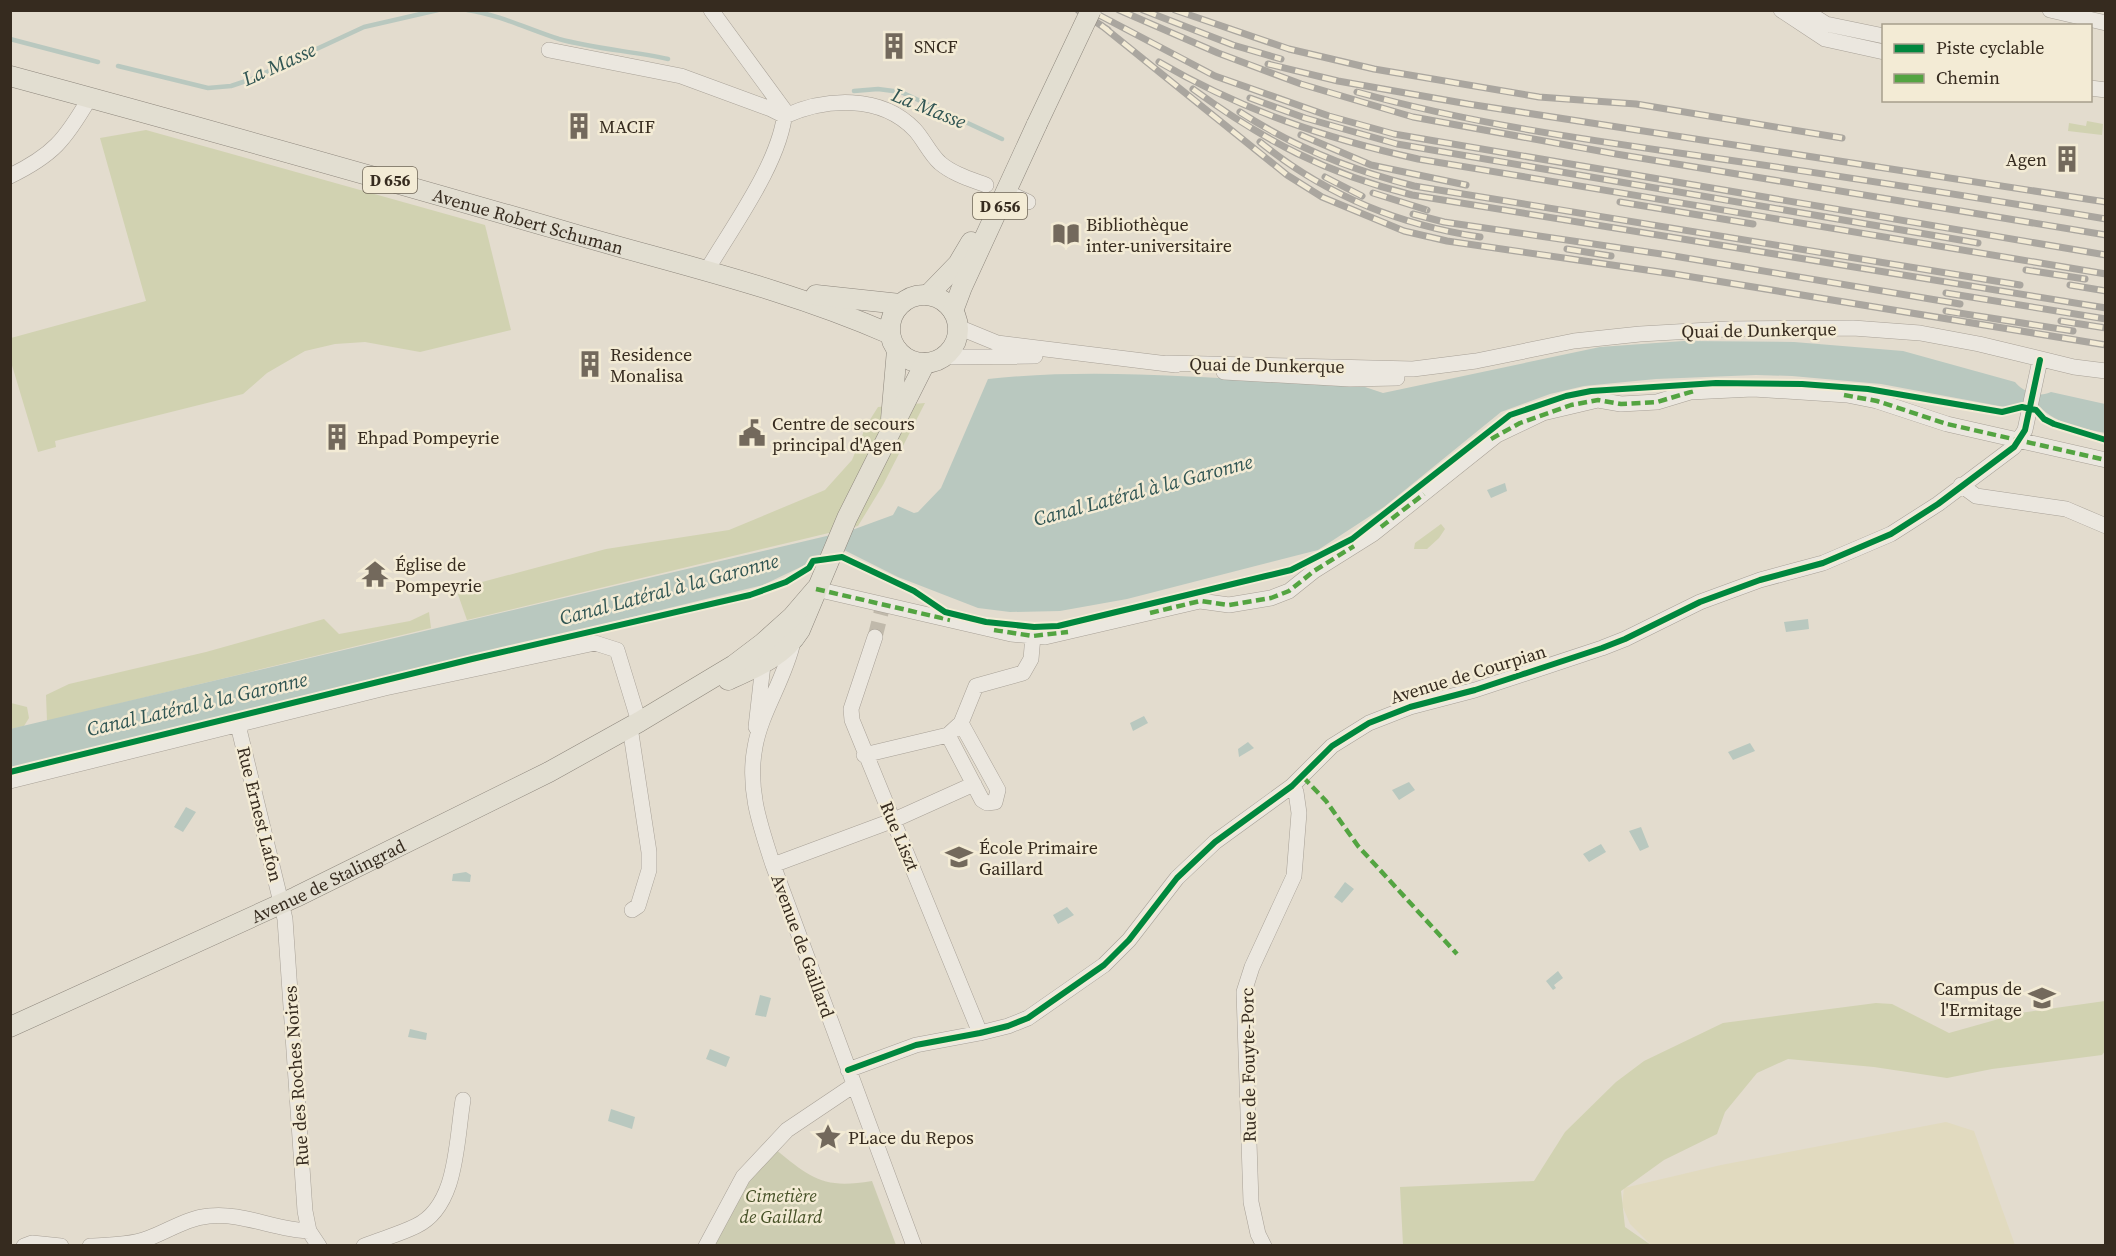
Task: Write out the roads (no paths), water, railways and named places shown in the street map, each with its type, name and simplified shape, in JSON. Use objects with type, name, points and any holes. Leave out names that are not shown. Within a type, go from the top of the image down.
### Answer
[{"type":"main road","name":"D 656","points":[[956,319],[962,287],[1078,10]]},
{"type":"main road","name":"D 656","points":[[928,295],[947,277],[969,247],[1090,10]]},
{"type":"main road","name":"Avenue Robert Schuman","points":[[10,76],[318,159],[768,288],[858,319],[894,342]]},
{"type":"main road","name":"Avenue Robert Schuman","points":[[768,288],[900,304]]},
{"type":"main road","points":[[928,295],[947,303],[956,319],[954,345],[934,360],[915,361],[894,342],[890,323],[900,304],[913,296],[928,295]]},
{"type":"main road","name":"Avenue de Stalingrad","points":[[890,428],[894,342]]},
{"type":"main road","name":"Avenue de Stalingrad","points":[[634,725],[764,663],[793,642],[847,518],[890,428],[934,360]]},
{"type":"main road","name":"Avenue de Stalingrad","points":[[10,1027],[282,903],[521,787],[634,725],[734,665],[763,643],[792,616],[817,587]]},
{"type":"street","points":[[707,270],[766,170],[784,129],[785,116],[781,103],[711,10]]},
{"type":"street","points":[[1781,10],[1825,39],[1882,52]]},
{"type":"street","points":[[1804,10],[1826,24],[1882,36]]},
{"type":"street","points":[[2050,10],[2099,19]]},
{"type":"street","points":[[549,50],[681,75],[785,116],[817,105],[850,103],[883,108],[914,129],[940,163],[959,175],[986,185]]},
{"type":"street","points":[[10,176],[42,161],[66,136],[89,99]]},
{"type":"street","points":[[1013,195],[1028,202]]},
{"type":"street","name":"Quai de Dunkerque","points":[[956,319],[997,343],[1166,363],[1413,369],[1476,361],[1574,342],[1640,334],[1727,329],[1853,328],[1912,331],[1947,337],[2039,365],[2106,371]]},
{"type":"street","name":"Quai de Dunkerque","points":[[934,360],[1104,356]]},
{"type":"street","points":[[2023,435],[2039,365]]},
{"type":"street","points":[[817,587],[1011,634],[1034,636],[1054,636],[1200,601],[1229,605],[1271,597],[1289,591],[1314,571],[1372,534],[1497,435],[1543,413],[1598,400],[1621,404],[1657,402],[1690,392],[1742,390],[1847,395],[1877,401],[1947,423],[2023,435],[2106,460]]},
{"type":"street","name":"Avenue de Courpian","points":[[848,1070],[916,1045],[980,1033],[1028,1018],[1104,965],[1129,940],[1177,878],[1215,842],[1292,786],[1332,746],[1369,723],[1410,707],[1474,690],[1625,639],[1700,602],[1853,552],[1891,534],[1938,504],[2023,435]]},
{"type":"street","points":[[1961,485],[1972,494],[2066,509],[2106,526]]},
{"type":"street","points":[[1938,504],[1988,498]]},
{"type":"street","points":[[755,745],[765,654],[786,636],[792,616]]},
{"type":"street","points":[[864,755],[948,735],[961,723],[976,686],[1023,673],[1031,659],[1034,636]]},
{"type":"street","name":"Rue Liszt","points":[[875,637],[851,709],[852,720],[864,755],[894,820],[980,1033]]},
{"type":"street","name":"Avenue de Gaillard","points":[[793,642],[788,664],[755,745],[752,774],[754,806],[773,865],[914,1245]]},
{"type":"street","points":[[10,782],[509,659],[595,643],[617,650],[634,725],[649,861],[638,906],[632,910]]},
{"type":"street","points":[[948,735],[985,802],[995,802],[998,790],[961,723]]},
{"type":"street","name":"Rue Ernest Lafon","points":[[238,725],[282,903]]},
{"type":"street","points":[[773,865],[894,820],[974,784]]},
{"type":"street","name":"Rue de Fouyte-Porc","points":[[1264,1245],[1258,1234],[1251,1202],[1244,992],[1252,967],[1294,876],[1299,813],[1296,792],[1292,786]]},
{"type":"street","name":"Rue des Roches Noires","points":[[282,903],[291,991],[305,1211],[309,1231],[319,1245]]},
{"type":"street","points":[[706,1245],[737,1185],[756,1162],[786,1130],[854,1085]]},
{"type":"street","points":[[364,1245],[416,1227],[440,1207],[449,1183],[463,1100]]},
{"type":"street","points":[[90,1245],[146,1239],[179,1224],[211,1215],[246,1219],[290,1230],[309,1231]]},
{"type":"street","points":[[24,1245],[32,1243],[61,1245]]},
{"type":"water","name":"Canal Latéral à la Garonne","points":[[1684,341],[1794,342],[1903,351],[2015,382],[2022,389],[2032,393],[2051,392],[2105,404],[2105,433],[2054,418],[2040,407],[2026,404],[2010,408],[1881,384],[1756,375],[1656,379],[1584,386],[1550,394],[1501,412],[1384,507],[1318,550],[1127,599],[1060,611],[1010,612],[978,608],[898,577],[844,550],[809,559],[807,564],[763,585],[11,769],[10,729],[852,530],[893,515],[898,506],[914,513],[918,512],[941,488],[988,379],[1034,375],[1128,374],[1365,387],[1383,393],[1600,347]]},
{"type":"water","points":[[1505,483],[1507,491],[1491,498],[1487,490]]},
{"type":"water","points":[[1808,619],[1809,629],[1786,632],[1784,622]]},
{"type":"water","points":[[1144,716],[1148,723],[1133,731],[1130,723]]},
{"type":"water","points":[[1248,742],[1254,748],[1239,757],[1238,749]]},
{"type":"water","points":[[1750,743],[1755,751],[1733,760],[1728,752]]},
{"type":"water","points":[[1409,782],[1415,790],[1399,800],[1392,790]]},
{"type":"water","points":[[186,807],[196,812],[183,832],[174,827]]},
{"type":"water","points":[[1641,827],[1649,847],[1640,851],[1629,831]]},
{"type":"water","points":[[1601,844],[1606,852],[1589,862],[1583,854]]},
{"type":"water","points":[[466,872],[471,875],[470,882],[452,881],[453,874]]},
{"type":"water","points":[[1345,882],[1354,889],[1342,903],[1334,897]]},
{"type":"water","points":[[1067,907],[1074,915],[1058,924],[1053,915]]},
{"type":"water","points":[[1558,971],[1563,978],[1554,985],[1556,988],[1553,990],[1546,981]]},
{"type":"water","points":[[760,995],[771,998],[766,1017],[755,1015]]},
{"type":"water","points":[[410,1029],[427,1033],[426,1040],[408,1037]]},
{"type":"water","points":[[710,1049],[730,1057],[726,1067],[706,1059]]},
{"type":"water","points":[[611,1109],[635,1117],[632,1129],[608,1121]]},
{"type":"waterway","name":"La Masse","points":[[118,66],[208,88],[231,86],[252,79],[364,27],[438,10]]},
{"type":"waterway","name":"La Masse","points":[[467,10],[502,19],[559,39],[668,59]]},
{"type":"waterway","name":"La Masse","points":[[10,39],[98,62]]},
{"type":"waterway","name":"La Masse","points":[[854,91],[878,89],[901,92],[1002,139]]},
{"type":"tunnel","points":[[875,637],[883,605]]},
{"type":"railway","points":[[1078,10],[1108,30]]},
{"type":"railway","points":[[1119,10],[1218,53],[1301,84],[1413,117],[1616,154],[2106,235]]},
{"type":"railway","points":[[1143,10],[1233,45],[1281,59]]},
{"type":"railway","points":[[1175,10],[1289,49],[1374,69],[1539,97],[1636,104],[1842,138]]},
{"type":"railway","points":[[1099,15],[1215,76],[1329,116],[1394,134],[2106,255]]},
{"type":"railway","points":[[1101,25],[1287,175],[1322,197],[1404,231],[1447,241],[1674,274],[2106,345]]},
{"type":"railway","points":[[1159,62],[1221,94],[1284,121],[1350,142],[1418,159],[2106,274]]},
{"type":"railway","points":[[1268,64],[1338,81],[1468,104],[2106,202]]},
{"type":"railway","points":[[1193,89],[1245,124],[1297,153],[1352,177],[1412,195],[2106,308]]},
{"type":"railway","points":[[1357,92],[1495,124],[1542,132],[2106,219]]},
{"type":"railway","points":[[1250,98],[1305,118],[1397,144],[1978,243]]},
{"type":"railway","points":[[1240,112],[1302,147],[1345,165],[1414,186],[2020,285]]},
{"type":"railway","points":[[1301,135],[1371,165],[1466,185]]},
{"type":"railway","points":[[1260,142],[1310,178],[1364,205],[1421,225],[1480,237]]},
{"type":"railway","points":[[1325,177],[1362,196]]},
{"type":"railway","points":[[1373,193],[1427,210]]},
{"type":"railway","points":[[1620,202],[1753,224]]},
{"type":"railway","points":[[1413,214],[1444,222],[1668,255],[1960,304]]},
{"type":"railway","points":[[1567,249],[1611,256]]},
{"type":"railway","points":[[2026,270],[2085,279]]},
{"type":"railway","points":[[2070,285],[2106,291]]},
{"type":"railway","points":[[1946,293],[2106,319]]},
{"type":"railway","points":[[1946,311],[2073,331]]},
{"type":"railway","points":[[2061,321],[2106,328]]},
{"type":"place","name":"SNCF","points":[[894,46]]},
{"type":"place","name":"MACIF","points":[[579,126]]},
{"type":"place","name":"Agen","points":[[2067,159]]},
{"type":"place","name":"Bibliothèque inter-universitaire","points":[[1066,234]]},
{"type":"place","name":"Residence Monalisa","points":[[590,364]]},
{"type":"place","name":"Centre de secours principal d'Agen","points":[[752,433]]},
{"type":"place","name":"Ehpad Pompeyrie","points":[[337,437]]},
{"type":"place","name":"Église de Pompeyrie","points":[[375,574]]},
{"type":"place","name":"École Primaire Gaillard","points":[[959,857]]},
{"type":"place","name":"Campus de l'Ermitage","points":[[2042,998]]},
{"type":"place","name":"PLace du Repos","points":[[828,1137]]},
{"type":"park label","name":"Cimetière de Gaillard","points":[[781,1205]]}]
